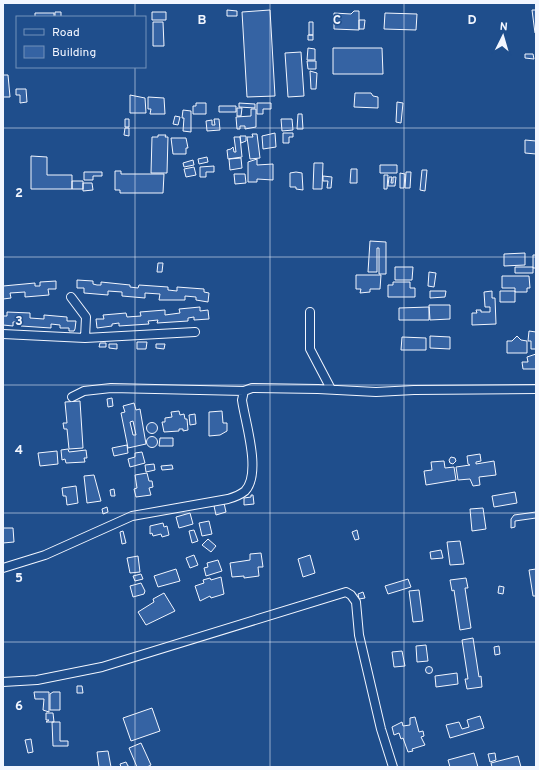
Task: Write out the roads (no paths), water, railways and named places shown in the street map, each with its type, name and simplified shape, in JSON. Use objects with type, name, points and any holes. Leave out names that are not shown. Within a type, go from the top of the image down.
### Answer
[{"type":"street","points":[[71,297],[86,317],[85,338]]},
{"type":"street","points":[[310,312],[310,349],[331,390]]},
{"type":"street","points":[[3,334],[85,338],[195,332]]},
{"type":"street","points":[[72,397],[84,391],[111,388],[244,391],[252,388],[376,392],[414,390],[536,389]]},
{"type":"street","points":[[3,568],[45,555],[132,516],[228,499],[240,495],[246,490],[253,472],[253,458],[242,400],[244,391]]},
{"type":"street","points":[[3,682],[37,680],[102,667],[346,592],[351,595],[356,602],[359,635],[381,729],[393,767]]}]
